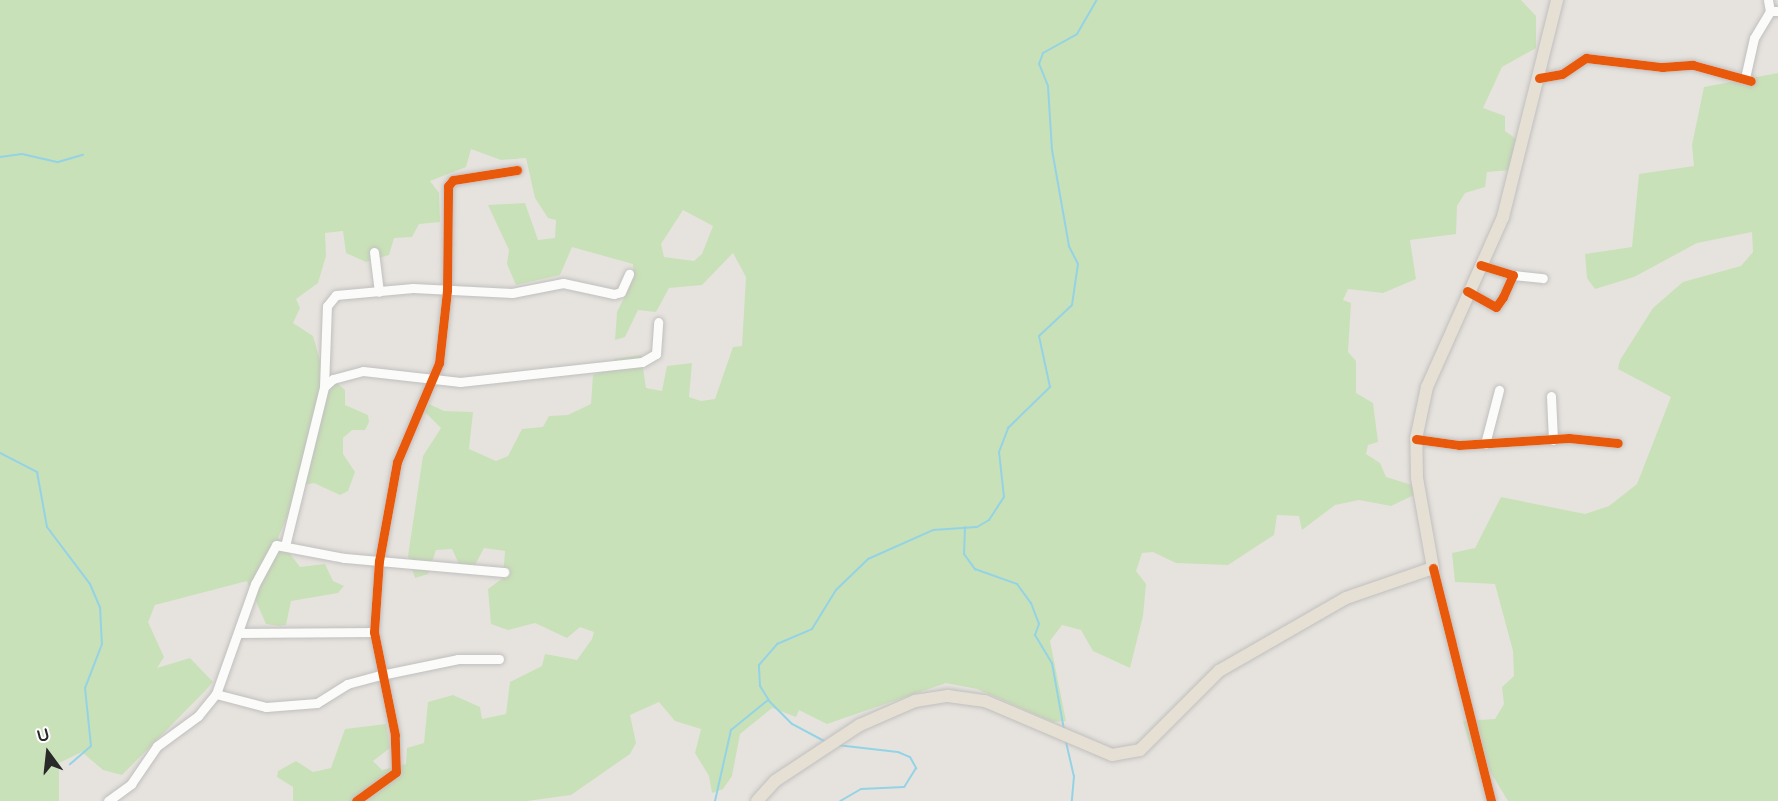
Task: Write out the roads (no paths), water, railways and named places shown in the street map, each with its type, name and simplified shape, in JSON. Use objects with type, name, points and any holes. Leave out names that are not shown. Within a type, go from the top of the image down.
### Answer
[{"type":"main road","points":[[757,801],[775,781],[823,751],[843,735],[915,701],[948,696],[970,696],[1112,755],[1140,750],[1219,671],[1346,598],[1433,568],[1417,478],[1416,439],[1427,387],[1467,291],[1481,265],[1516,174],[1557,0]]},
{"type":"street","points":[[1539,78],[1562,74],[1586,58],[1662,68],[1693,65],[1748,79],[1754,38],[1774,11],[1768,0]]},
{"type":"street","points":[[356,801],[396,772],[395,735],[374,632],[379,561],[397,462],[434,380],[447,290],[450,182],[517,170]]},
{"type":"street","points":[[374,252],[379,292]]},
{"type":"street","points":[[1481,265],[1513,275],[1543,278]]},
{"type":"street","points":[[285,546],[324,387],[328,300],[379,292],[447,290],[512,292],[562,283],[618,293],[629,274]]},
{"type":"street","points":[[1467,291],[1496,307],[1513,275]]},
{"type":"street","points":[[324,387],[348,372],[434,380],[557,374],[649,360],[656,354],[658,322]]},
{"type":"street","points":[[1485,444],[1499,390]]},
{"type":"street","points":[[1551,396],[1554,440]]},
{"type":"street","points":[[1416,439],[1485,444],[1554,440],[1618,443]]},
{"type":"street","points":[[108,801],[121,798],[157,746],[198,716],[216,694],[267,554],[276,545],[379,561],[504,572]]},
{"type":"street","points":[[1433,568],[1491,801]]},
{"type":"street","points":[[239,633],[374,632]]},
{"type":"street","points":[[216,694],[266,707],[317,703],[347,684],[381,675],[458,659],[499,659]]},
{"type":"waterway","points":[[826,742],[792,724],[770,702],[760,686],[759,665],[777,644],[812,629],[836,590],[868,559],[933,530],[977,527],[989,520],[1004,497],[999,452],[1008,428],[1050,387],[1039,336],[1072,305],[1078,264],[1069,246],[1052,150],[1048,86],[1039,64],[1043,53],[1077,34],[1097,0]]},
{"type":"waterway","points":[[0,157],[22,154],[58,162],[83,155]]},
{"type":"waterway","points":[[0,453],[37,472],[47,527],[90,584],[100,607],[102,644],[85,688],[91,746],[70,764]]},
{"type":"waterway","points":[[965,527],[964,554],[975,569],[1017,584],[1031,603],[1039,624],[1035,635],[1052,663],[1064,730]]},
{"type":"waterway","points":[[715,801],[731,730],[768,700]]},
{"type":"waterway","points":[[1066,742],[1074,776],[1072,801]]},
{"type":"waterway","points":[[837,745],[898,752],[910,757],[916,768],[904,787],[861,789],[840,801]]}]
